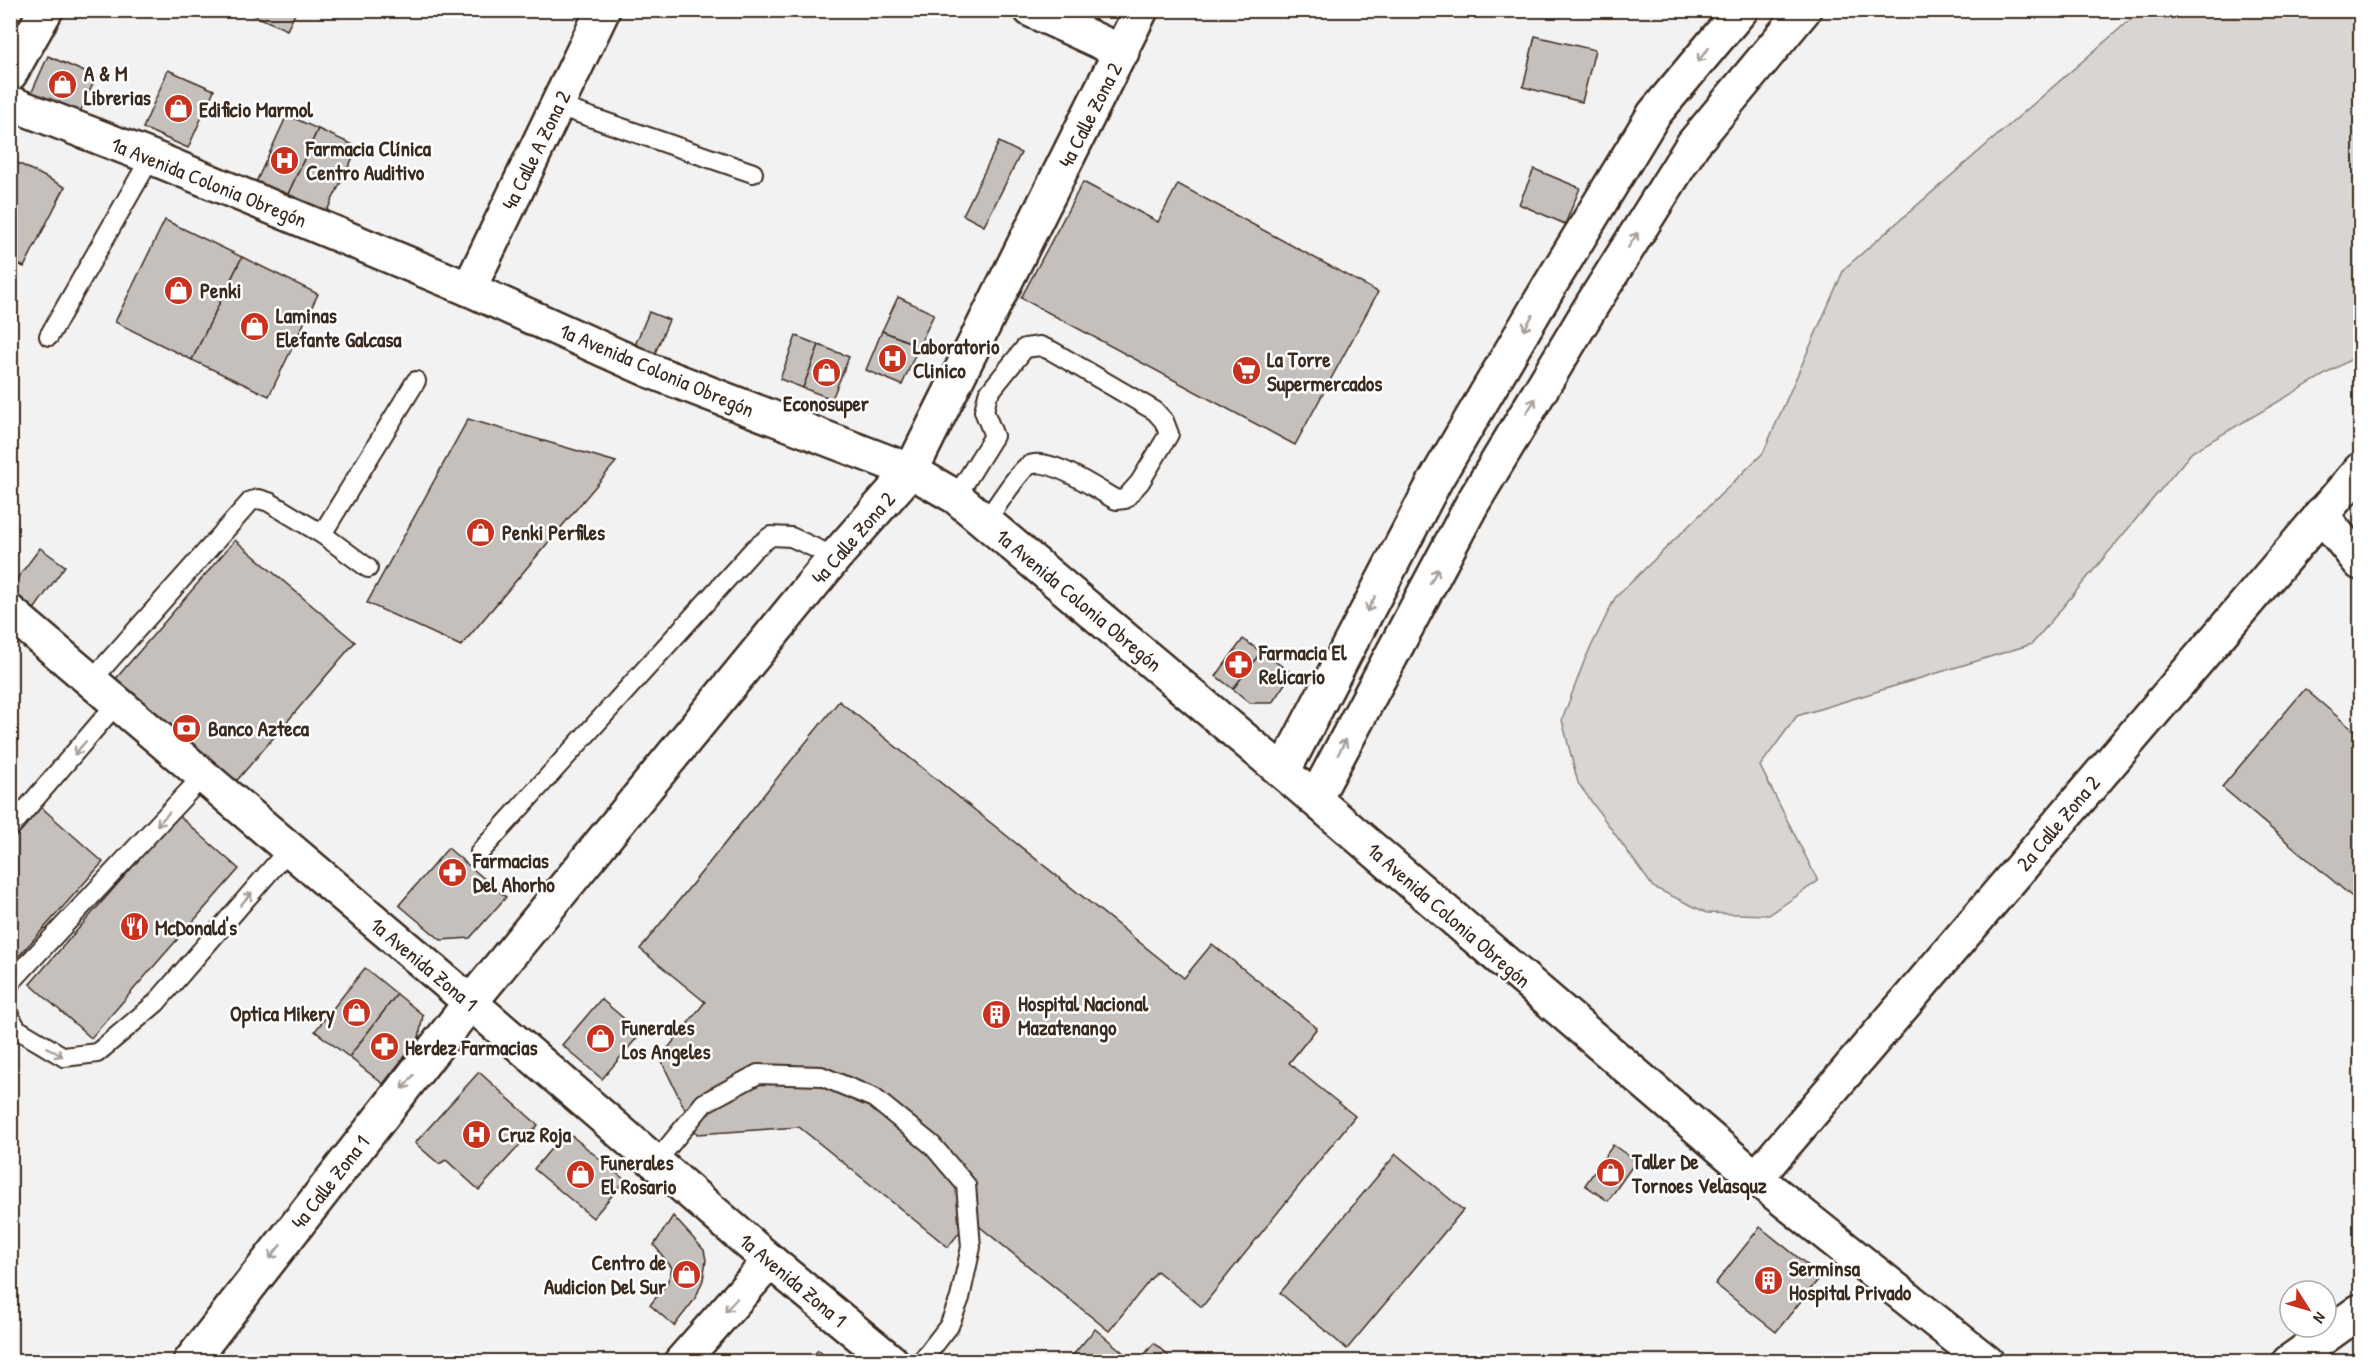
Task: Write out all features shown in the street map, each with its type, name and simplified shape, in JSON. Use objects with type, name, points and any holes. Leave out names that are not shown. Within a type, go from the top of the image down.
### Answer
[{"type":"street","points":[[10,74],[46,10]]},
{"type":"street","name":"4a Calle A Zona 2","points":[[469,289],[603,10]]},
{"type":"street","points":[[1031,10],[1122,52]]},
{"type":"street","name":"4a Calle Zona 2","points":[[470,1003],[836,557],[911,471],[1141,10]]},
{"type":"street","points":[[1314,799],[1472,504],[1590,308],[1693,144],[1804,10]]},
{"type":"street","points":[[1283,772],[1436,481],[1550,285],[1654,114],[1739,12],[1779,42]]},
{"type":"street","name":"1a Avenida Colonia Obregón","points":[[10,103],[151,157],[469,289],[651,371],[911,471],[956,497],[1283,772],[1756,1178],[1987,1362]]},
{"type":"street","points":[[1550,285],[1590,308]]},
{"type":"street","name":"2a Calle Zona 2","points":[[1756,1178],[2321,514],[2361,470]]},
{"type":"street","points":[[1436,481],[1472,504]]},
{"type":"street","points":[[2321,514],[2361,563]]},
{"type":"street","name":"1a Avenida Zona 1","points":[[10,612],[770,1261],[892,1362]]},
{"type":"street","name":"4a Calle Zona 1","points":[[190,1362],[470,1003]]},
{"type":"street","points":[[681,1362],[770,1261]]},
{"type":"street","points":[[2289,1362],[2361,1311]]},
{"type":"lane","points":[[558,106],[753,173]]},
{"type":"lane","points":[[49,336],[151,157]]},
{"type":"lane","points":[[956,497],[994,435],[984,411],[988,394],[1025,348],[1040,346],[1052,351],[1155,411],[1164,421],[1169,434],[1140,482],[1125,499],[1116,500],[1053,465],[1039,461],[1027,466],[986,521]]},
{"type":"lane","points":[[322,534],[416,381]]},
{"type":"lane","points":[[91,681],[252,501],[259,499],[269,501],[322,534],[368,568]]},
{"type":"lane","points":[[480,852],[754,549],[771,536],[790,537],[836,557]]},
{"type":"lane","points":[[10,828],[117,703]]},
{"type":"lane","points":[[10,983],[203,776]]},
{"type":"lane","points":[[10,1017],[17,1029],[64,1057],[97,1053],[156,1004],[289,849]]},
{"type":"lane","points":[[655,1163],[704,1102],[758,1074],[821,1076],[874,1098],[932,1145],[966,1185],[971,1247],[960,1298],[949,1326],[921,1362]]},
{"type":"shaded area","points":[[2140,11],[2360,11],[2360,354],[2192,452],[2032,644],[1797,716],[1760,766],[1818,881],[1769,915],[1707,913],[1653,887],[1578,783],[1562,720],[1585,659],[1615,598],[1763,453],[1844,269]]},
{"type":"building","points":[[242,10],[297,10],[287,30]]},
{"type":"building","points":[[1535,36],[1595,50],[1582,102],[1523,87]]},
{"type":"building","name":"A & M Librerias","points":[[48,56],[96,77],[76,121],[31,94]]},
{"type":"building","name":"Edificio Marmol","points":[[168,70],[214,90],[188,148],[143,128]]},
{"type":"building","name":"Farmacia Clínica Centro Auditivo","points":[[287,115],[318,129],[283,205],[252,191]]},
{"type":"building","points":[[318,129],[358,147],[321,223],[283,205]]},
{"type":"building","points":[[999,142],[1021,153],[984,226],[963,215]]},
{"type":"building","points":[[10,159],[65,187],[24,267],[10,260]]},
{"type":"building","points":[[1534,169],[1580,188],[1565,224],[1519,204]]},
{"type":"building","name":"La Torre Supermercados","points":[[1083,182],[1158,222],[1178,184],[1378,292],[1295,445],[1021,298]]},
{"type":"building","name":"Penki","points":[[165,220],[242,257],[192,360],[115,322]]},
{"type":"building","name":"Laminas Elefante Galcasa","points":[[242,257],[318,294],[269,396],[192,360]]},
{"type":"building","points":[[898,297],[934,314],[919,346],[882,331]]},
{"type":"building","points":[[649,312],[669,320],[650,365],[630,357]]},
{"type":"building","name":"Laboratorio Clinico","points":[[882,331],[919,346],[902,385],[866,370]]},
{"type":"building","points":[[796,336],[819,345],[803,388],[780,379]]},
{"type":"building","name":"Econosuper","points":[[819,345],[849,357],[832,399],[803,388]]},
{"type":"building","name":"Penki Perfiles","points":[[468,419],[616,462],[461,646],[367,603]]},
{"type":"building","points":[[235,540],[355,642],[233,785],[113,682]]},
{"type":"building","points":[[40,548],[65,566],[33,611],[10,595],[10,588]]},
{"type":"building","name":"Farmacia El Relicario","points":[[1243,639],[1261,652],[1233,689],[1216,676]]},
{"type":"building","points":[[1261,652],[1292,673],[1272,703],[1250,703],[1233,689]]},
{"type":"building","points":[[2305,689],[2360,736],[2360,897],[2357,901],[2222,787]]},
{"type":"building","name":"Hospital Nacional Mazatenango","points":[[839,701],[1184,978],[1212,944],[1317,1028],[1289,1063],[1355,1116],[1202,1307],[1157,1271],[1109,1331],[970,1219],[948,1247],[799,1127],[697,1134],[660,1058],[705,1002],[640,949]]},
{"type":"building","points":[[41,807],[103,862],[10,966],[10,841]]},
{"type":"building","name":"McDonald's","points":[[178,815],[239,869],[91,1038],[30,984]]},
{"type":"building","name":"Farmacias Del Ahorho","points":[[448,848],[506,897],[470,938],[441,940],[399,905]]},
{"type":"building","name":"Optica Mikery","points":[[365,968],[397,994],[349,1057],[315,1031]]},
{"type":"building","name":"Herdez Farmacias","points":[[397,994],[423,1015],[419,1038],[383,1084],[349,1057]]},
{"type":"building","name":"Funerales Los Angeles","points":[[601,999],[641,1033],[602,1079],[562,1045]]},
{"type":"building","name":"Cruz Roja","points":[[479,1072],[538,1125],[479,1190],[446,1160],[439,1164],[415,1143]]},
{"type":"building","name":"Funerales El Rosario","points":[[566,1131],[625,1180],[593,1218],[534,1169]]},
{"type":"building","name":"Taller De Tornoes Velasquz","points":[[1613,1145],[1636,1161],[1608,1201],[1585,1185]]},
{"type":"building","points":[[1396,1154],[1463,1210],[1347,1349],[1280,1293]]},
{"type":"building","name":"Centro de Audicion Del Sur","points":[[673,1216],[704,1250],[706,1260],[703,1280],[695,1299],[674,1326],[650,1305],[667,1284],[672,1268],[654,1245]]},
{"type":"building","name":"Serminsa Hospital Privado","points":[[1760,1227],[1821,1276],[1776,1332],[1715,1284]]},
{"type":"building","points":[[1095,1329],[1130,1358],[1127,1362],[1067,1362]]},
{"type":"building","points":[[1154,1343],[1175,1362],[1138,1362]]},
{"type":"building","points":[[818,1350],[832,1362],[808,1362]]},
{"type":"place","name":"A & M Librerias","points":[[63,85]]},
{"type":"place","name":"Edificio Marmol","points":[[178,109]]},
{"type":"place","name":"Farmacia Clínica Centro Auditivo","points":[[285,160]]},
{"type":"place","name":"Penki","points":[[179,290]]},
{"type":"place","name":"Laminas Elefante Galcasa","points":[[255,327]]},
{"type":"place","name":"Laboratorio Clinico","points":[[892,358]]},
{"type":"place","name":"La Torre Supermercados","points":[[1246,371]]},
{"type":"place","name":"Econosuper","points":[[826,372]]},
{"type":"place","name":"Penki Perfiles","points":[[481,532]]},
{"type":"place","name":"Farmacia El Relicario","points":[[1238,664]]},
{"type":"place","name":"Banco Azteca","points":[[187,728]]},
{"type":"place","name":"Farmacias Del Ahorho","points":[[452,872]]},
{"type":"place","name":"McDonald's","points":[[134,927]]},
{"type":"place","name":"Optica Mikery","points":[[356,1013]]},
{"type":"place","name":"Hospital Nacional Mazatenango","points":[[997,1015]]},
{"type":"place","name":"Funerales Los Angeles","points":[[601,1039]]},
{"type":"place","name":"Herdez Farmacias","points":[[384,1047]]},
{"type":"place","name":"Cruz Roja","points":[[477,1134]]},
{"type":"place","name":"Taller De Tornoes Velasquz","points":[[1611,1173]]},
{"type":"place","name":"Funerales El Rosario","points":[[580,1174]]},
{"type":"place","name":"Centro de Audicion Del Sur","points":[[687,1274]]},
{"type":"place","name":"Serminsa Hospital Privado","points":[[1768,1280]]}]
